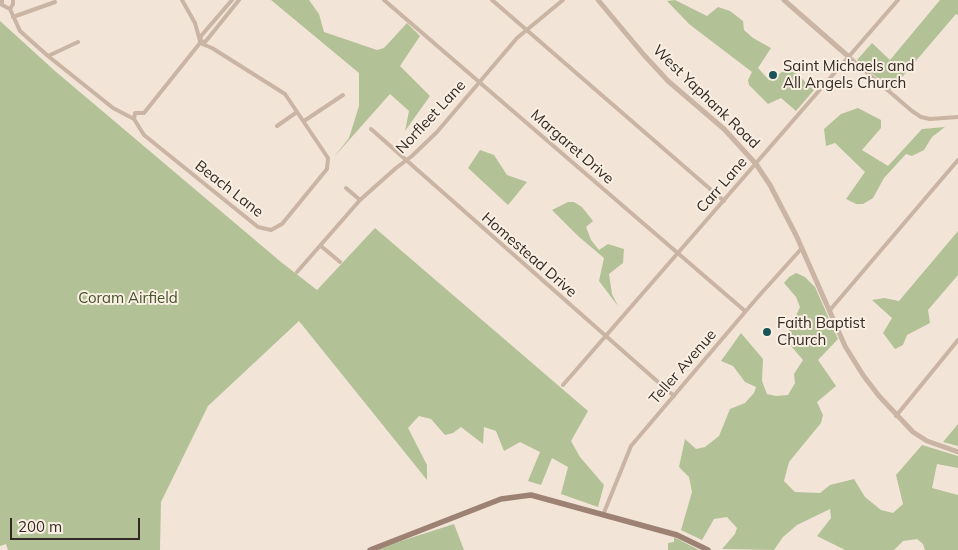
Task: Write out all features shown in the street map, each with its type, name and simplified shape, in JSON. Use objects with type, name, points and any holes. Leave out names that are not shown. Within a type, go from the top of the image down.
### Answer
[{"type":"main road","points":[[370,550],[491,502],[515,496],[532,495],[677,535],[708,550]]},
{"type":"street","name":"Beach Lane","points":[[2,0],[2,5],[10,9],[20,32],[48,56],[113,108],[134,119],[144,135],[258,228],[271,230],[282,224],[327,168],[328,158],[285,94],[212,48],[200,43]]},
{"type":"street","points":[[10,9],[14,4],[13,0]]},
{"type":"street","points":[[182,0],[195,24],[200,43]]},
{"type":"street","points":[[134,119],[135,113],[144,113],[200,43],[201,36],[232,0]]},
{"type":"street","points":[[200,43],[206,41],[239,0]]},
{"type":"street","name":"Margaret Drive","points":[[384,0],[745,311]]},
{"type":"street","points":[[492,0],[724,201]]},
{"type":"street","name":"Norfleet Lane","points":[[297,272],[360,200],[396,168],[406,162],[437,132],[517,38],[563,0]]},
{"type":"street","name":"West Yaphank Road","points":[[598,0],[668,81],[724,129],[756,164],[770,185],[802,248],[845,346],[863,375],[896,416],[913,432],[927,442],[958,452]]},
{"type":"street","points":[[784,0],[912,112],[930,119],[958,117]]},
{"type":"street","name":"Carr Lane","points":[[563,385],[898,0]]},
{"type":"street","points":[[13,17],[55,2]]},
{"type":"street","points":[[48,56],[78,42]]},
{"type":"street","points":[[304,121],[342,95]]},
{"type":"street","points":[[277,126],[297,112]]},
{"type":"street","name":"Homestead Drive","points":[[371,129],[406,162],[674,396]]},
{"type":"street","points":[[830,310],[958,160]]},
{"type":"street","points":[[346,188],[360,200]]},
{"type":"street","points":[[321,246],[340,262]]},
{"type":"street","name":"Teller Avenue","points":[[603,515],[631,446],[745,311],[802,248]]},
{"type":"street","points":[[896,416],[958,340]]},
{"type":"green space","points":[[271,0],[309,0],[319,14],[324,32],[377,50],[384,48],[407,23],[420,36],[400,66],[430,96],[405,131],[409,111],[390,94],[334,157],[349,138],[359,106],[359,73]]},
{"type":"green space","points":[[675,0],[707,16],[718,7],[730,11],[743,21],[744,30],[753,38],[771,48],[758,68],[769,80],[787,69],[797,74],[814,90],[796,111],[781,98],[768,104],[749,85],[748,80],[752,72],[689,24],[667,1]]},
{"type":"green space","points":[[940,0],[958,0],[958,15],[956,14],[891,90],[857,60],[872,43],[890,60]]},
{"type":"green space","name":"Coram Airfield","points":[[0,21],[55,71],[281,262],[317,290],[375,228],[588,411],[571,441],[580,457],[604,485],[598,507],[561,494],[568,467],[552,458],[541,485],[528,481],[540,452],[520,442],[504,451],[496,431],[484,427],[483,444],[461,427],[453,433],[445,435],[431,419],[419,416],[408,428],[427,465],[427,480],[299,321],[208,406],[161,502],[160,550],[8,550],[6,544],[0,546]]},
{"type":"green space","points":[[858,108],[881,120],[881,128],[862,150],[888,166],[922,129],[945,127],[932,137],[924,150],[912,156],[906,154],[884,178],[873,198],[863,204],[856,204],[846,199],[865,172],[835,143],[826,146],[824,129],[841,114]]},
{"type":"green space","points":[[480,150],[494,155],[507,175],[527,182],[508,205],[468,168]]},
{"type":"green space","points":[[568,202],[574,202],[582,207],[593,221],[586,227],[591,240],[599,250],[608,244],[624,249],[623,263],[609,274],[612,294],[618,306],[599,281],[604,258],[552,210]]},
{"type":"green space","points":[[958,231],[958,275],[928,310],[930,323],[907,335],[903,345],[895,349],[883,333],[892,318],[872,300],[884,298],[899,301]]},
{"type":"green space","points":[[796,273],[805,277],[815,287],[838,339],[818,360],[836,386],[817,402],[823,415],[821,423],[789,462],[784,481],[795,492],[820,493],[830,485],[854,479],[865,497],[881,510],[893,513],[903,504],[896,475],[922,445],[958,456],[958,468],[937,464],[932,488],[958,495],[958,550],[925,550],[923,544],[917,539],[903,541],[894,550],[845,550],[817,536],[831,518],[830,509],[797,525],[783,537],[774,550],[722,549],[735,534],[737,528],[727,517],[714,519],[702,540],[681,530],[692,492],[689,477],[679,467],[685,439],[696,449],[705,447],[719,436],[730,409],[745,403],[754,393],[756,387],[745,382],[733,366],[721,361],[741,333],[763,359],[762,381],[767,394],[776,396],[788,395],[795,383],[794,374],[803,360],[785,339],[800,307],[796,297],[784,283]]},
{"type":"green space","points":[[958,424],[958,446],[943,442]]},
{"type":"green space","points":[[454,524],[464,550],[373,550]]},
{"type":"green space","points":[[674,537],[699,550],[668,550],[668,543],[674,542]]},
{"type":"place","name":"Saint Michaels and All Angels Church","points":[[773,75]]},
{"type":"place","name":"Faith Baptist Church","points":[[767,332]]}]
